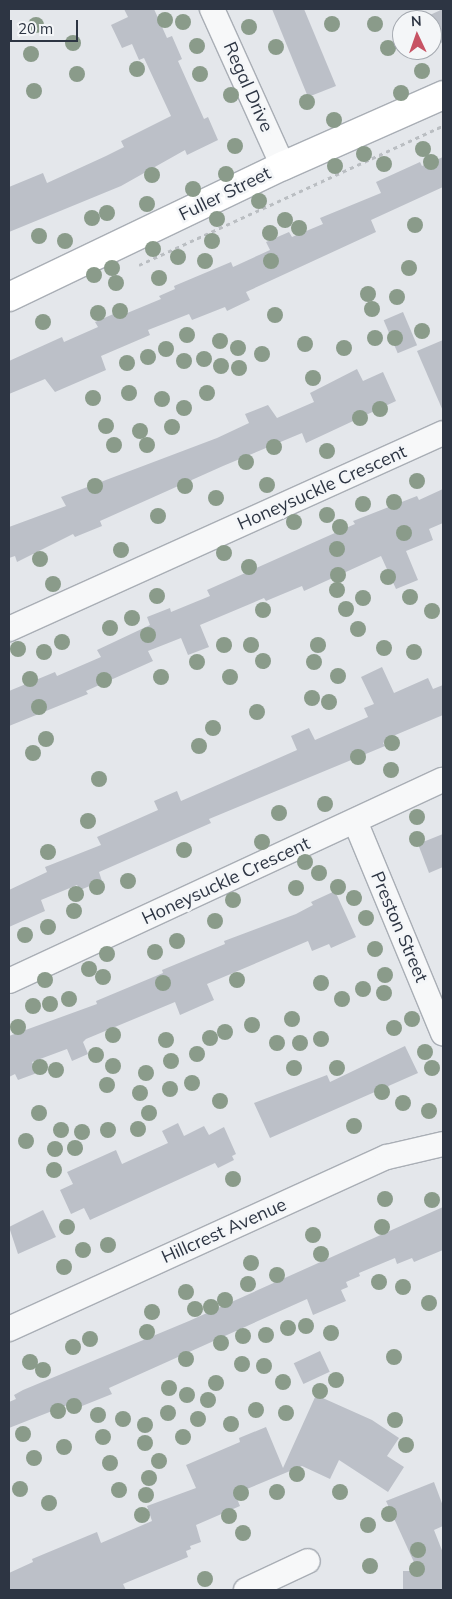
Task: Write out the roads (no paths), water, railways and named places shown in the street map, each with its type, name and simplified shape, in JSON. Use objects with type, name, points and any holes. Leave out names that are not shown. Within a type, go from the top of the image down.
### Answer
[{"type":"street","name":"Regal Drive","points":[[212,9],[283,166]]},
{"type":"street","name":"Fuller Street","points":[[9,297],[283,166],[443,94]]},
{"type":"street","name":"Honeysuckle Crescent","points":[[9,629],[443,433]]},
{"type":"street","name":"Honeysuckle Crescent","points":[[9,981],[443,780]]},
{"type":"street","name":"Preston Street","points":[[355,821],[443,1032]]},
{"type":"street","name":"Hillcrest Avenue","points":[[9,1329],[387,1157],[443,1144]]},
{"type":"street","points":[[246,1590],[308,1561]]}]
